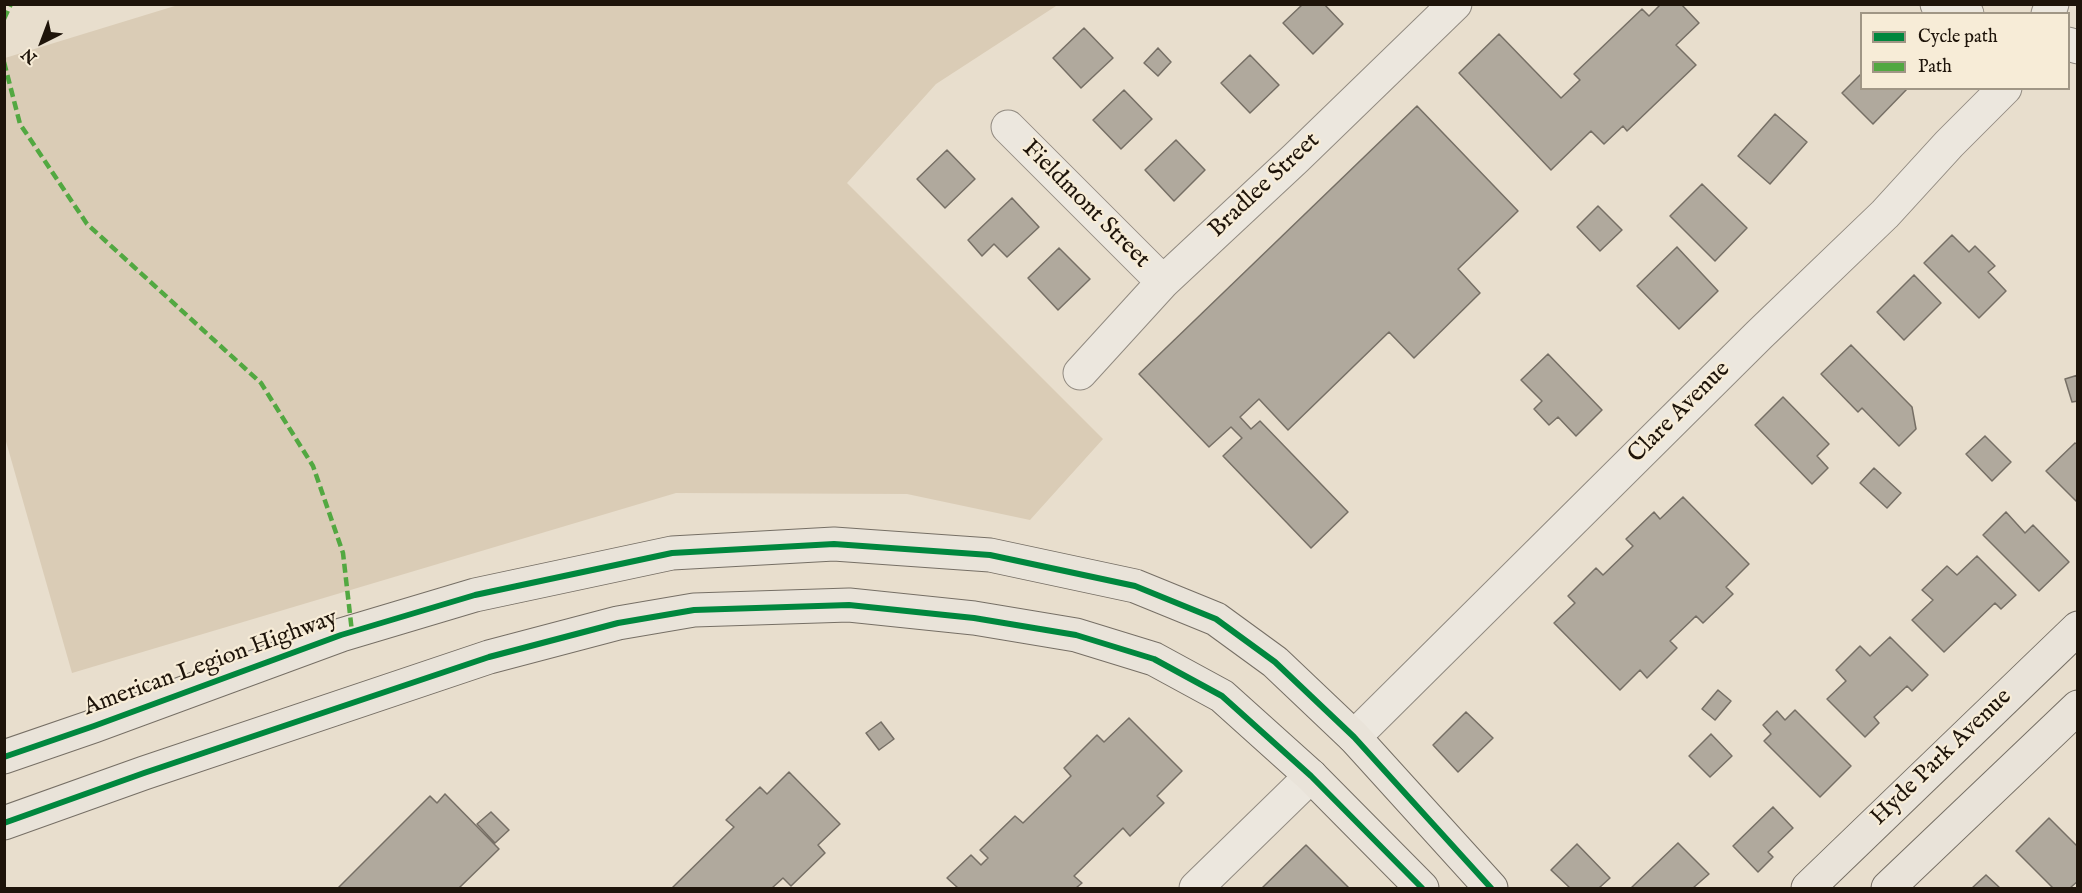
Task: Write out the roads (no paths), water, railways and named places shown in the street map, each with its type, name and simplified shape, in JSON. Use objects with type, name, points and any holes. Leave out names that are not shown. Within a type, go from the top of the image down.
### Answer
[{"type":"main road","name":"American Legion Highway","points":[[4,757],[341,635],[475,595],[672,553],[834,543],[990,555],[1135,586],[1216,620],[1275,662],[1354,737],[1491,888]]},
{"type":"main road","points":[[4,823],[144,773],[489,657],[618,623],[706,609],[849,605],[974,618],[1076,635],[1154,659],[1222,696],[1311,776],[1422,888]]},
{"type":"main road","name":"Hyde Park Avenue","points":[[1808,888],[2078,628]]},
{"type":"main road","points":[[1888,888],[2078,707]]},
{"type":"street","name":"Bradlee Street","points":[[1080,373],[1162,282],[1296,158],[1455,4]]},
{"type":"street","points":[[1937,4],[1961,12]]},
{"type":"street","name":"Clare Avenue","points":[[1354,737],[1704,389],[1885,214],[1948,144],[2003,90]]},
{"type":"street","name":"Fieldmont Street","points":[[1008,127],[1162,282]]},
{"type":"street","points":[[1196,888],[1311,776]]}]
